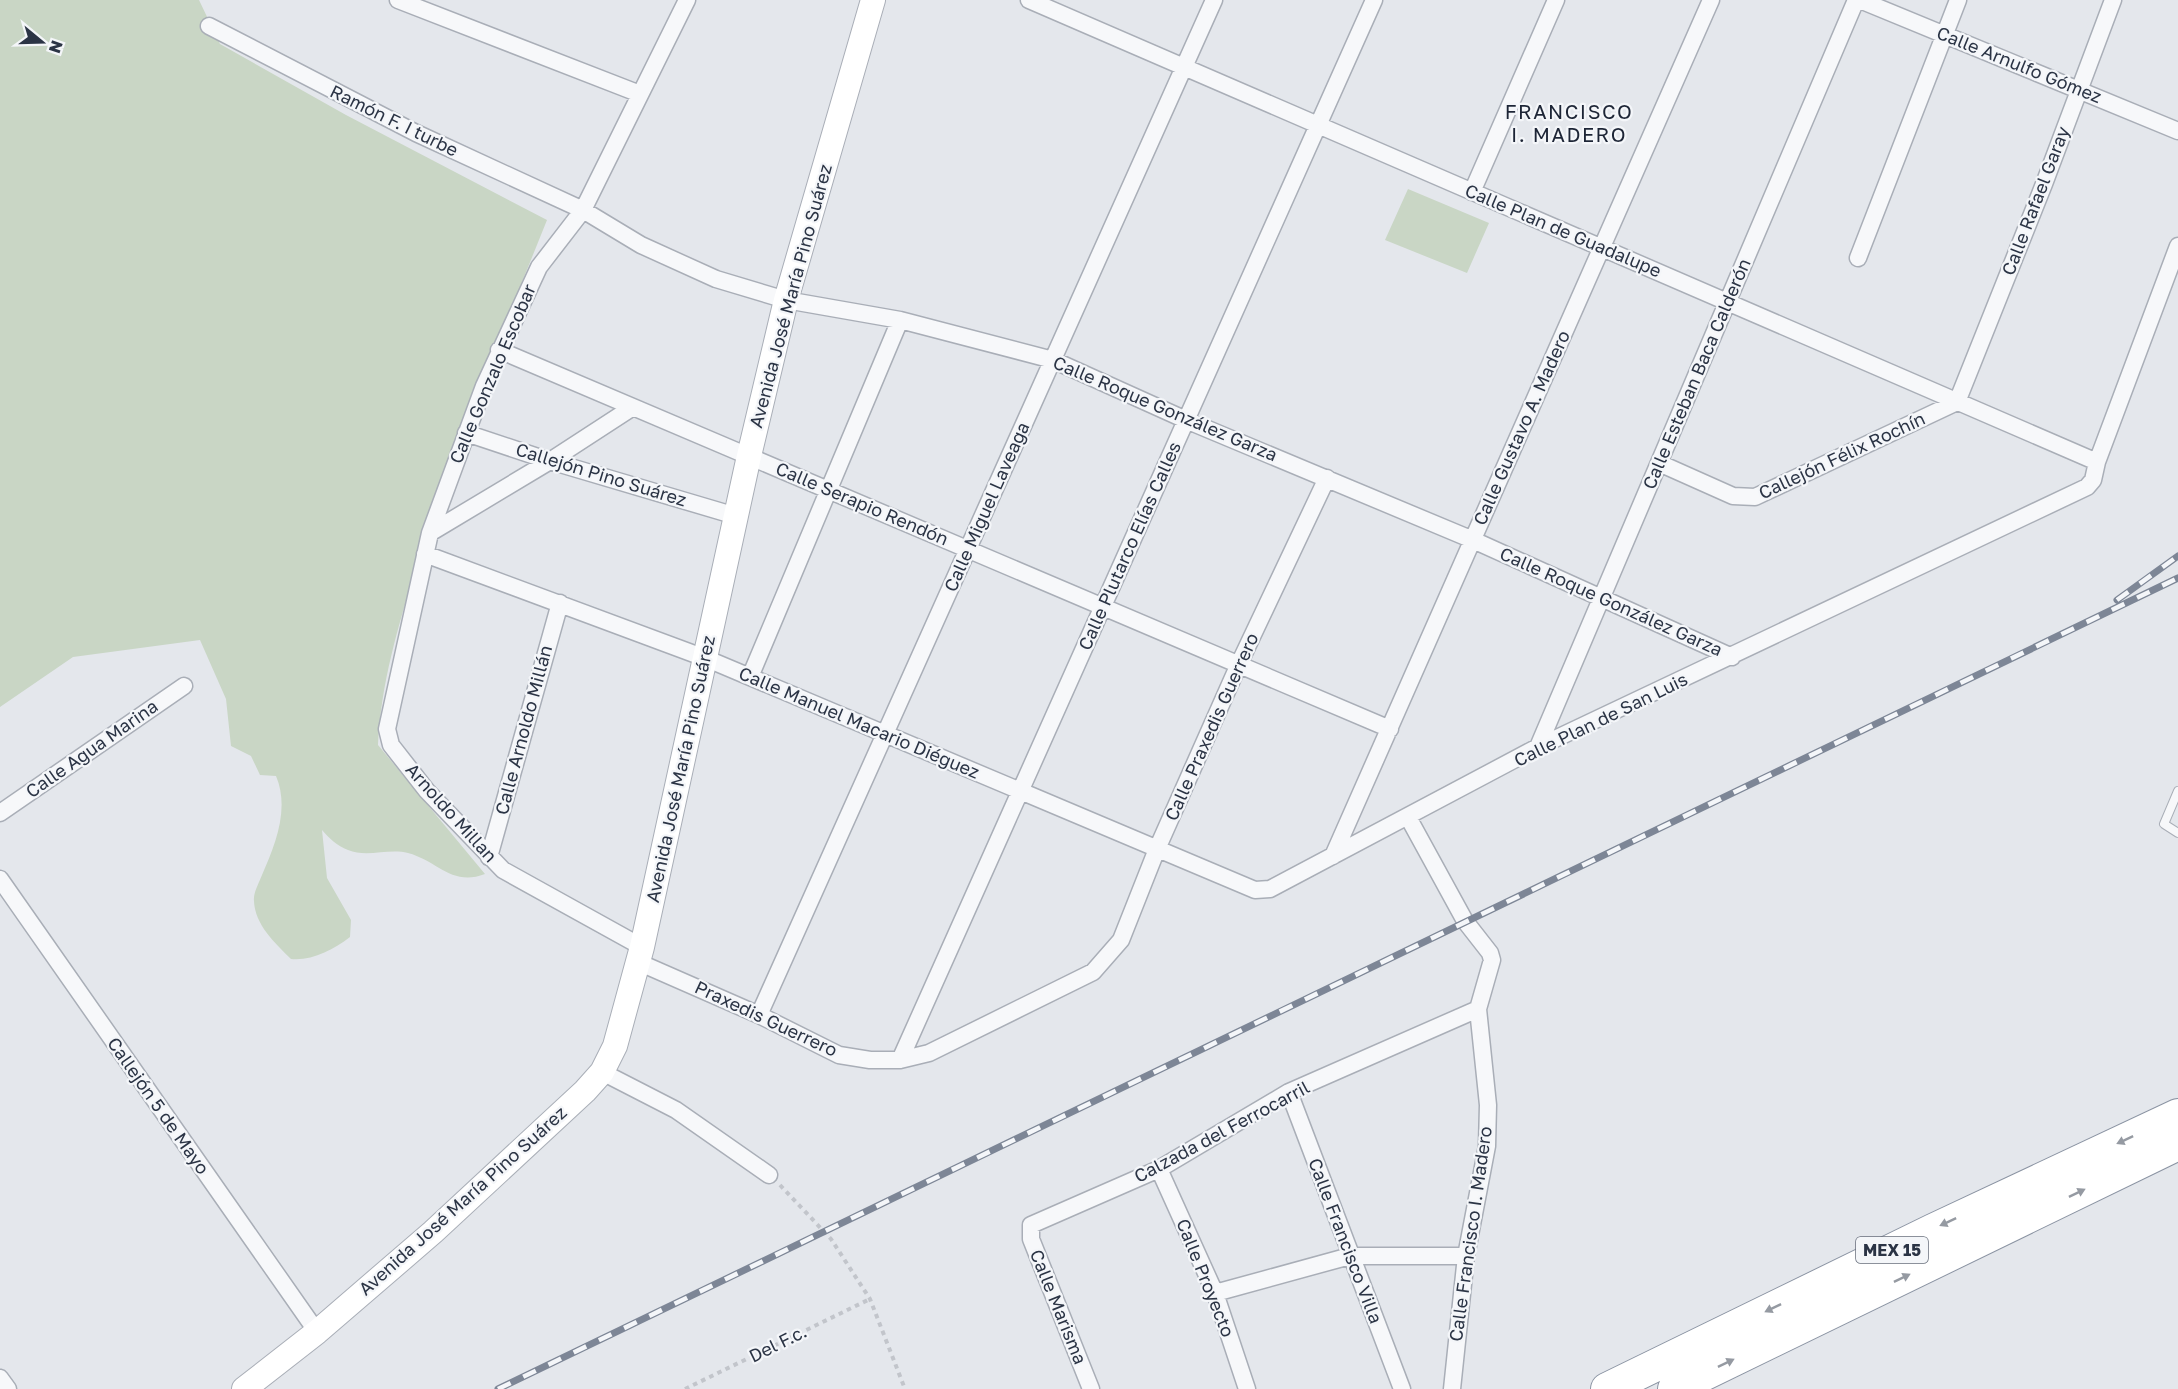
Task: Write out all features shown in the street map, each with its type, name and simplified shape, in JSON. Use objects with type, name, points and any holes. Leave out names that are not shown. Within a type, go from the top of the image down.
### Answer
[{"type":"highway","name":"MEX 15","points":[[1607,1389],[1933,1230],[2178,1115]]},
{"type":"highway","name":"MEX 15","points":[[1674,1389],[2178,1144]]},
{"type":"street","points":[[398,0],[640,94]]},
{"type":"street","name":"Calle Gonzalo Escobar","points":[[391,745],[387,729],[430,533],[466,432],[499,350],[539,267],[583,210],[687,0]]},
{"type":"street","name":"Avenida José María Pino Suárez","points":[[244,1389],[317,1332],[433,1232],[577,1099],[602,1072],[615,1047],[638,961],[749,456],[786,300],[873,0]]},
{"type":"street","name":"Calle Plan de Guadalupe","points":[[1029,0],[2097,462]]},
{"type":"street","name":"Calle Miguel Laveaga","points":[[759,1015],[1214,0]]},
{"type":"street","name":"Calle Plutarco Elías Calles","points":[[900,1060],[1374,0]]},
{"type":"street","points":[[1472,192],[1556,0]]},
{"type":"street","name":"Calle Gustavo A. Madero","points":[[1334,856],[1711,0]]},
{"type":"street","name":"Calle Arnulfo Gómez","points":[[1858,0],[2178,131]]},
{"type":"street","name":"Calle Esteban Baca Calderón","points":[[1538,747],[1858,0]]},
{"type":"street","points":[[1858,258],[1958,0]]},
{"type":"street","name":"Calle Rafael Garay","points":[[1957,402],[2113,0]]},
{"type":"street","name":"Ramón F. I turbe","points":[[209,26],[417,133],[583,210]]},
{"type":"street","name":"Calle Roque González Garza","points":[[583,210],[641,245],[705,274],[786,300],[900,320],[1053,360],[1186,420],[1473,540],[1732,657]]},
{"type":"street","name":"Calle Plan de San Luis","points":[[1255,890],[1270,889],[1538,747],[2087,487],[2093,480],[2097,462],[2178,246]]},
{"type":"street","points":[[750,677],[900,320]]},
{"type":"street","name":"Calle Serapio Rendón","points":[[499,350],[1390,729]]},
{"type":"street","name":"Callejón Félix Rochín","points":[[1659,463],[1733,496],[1755,497],[1957,402]]},
{"type":"street","points":[[430,533],[550,462],[633,407]]},
{"type":"street","name":"Callejón Pino Suárez","points":[[466,432],[550,462],[736,516]]},
{"type":"street","name":"Calle Praxedis Guerrero","points":[[1093,972],[1121,940],[1157,849],[1239,664],[1328,478]]},
{"type":"street","name":"Calle Manuel Macario Diéguez","points":[[425,554],[705,658],[1255,890]]},
{"type":"street","name":"Calle Arnoldo Millán","points":[[489,857],[560,603]]},
{"type":"street","name":"Calle Agua Marina","points":[[0,813],[184,686]]},
{"type":"street","name":"Arnoldo Millan","points":[[391,745],[428,791],[503,870],[638,961]]},
{"type":"street","name":"Calle Francisco I. Madero","points":[[1408,817],[1465,921],[1490,953],[1492,965],[1478,1009],[1488,1105],[1487,1146],[1466,1256],[1452,1389]]},
{"type":"street","name":"Callejón 5 de Mayo","points":[[0,879],[317,1332]]},
{"type":"street","name":"Praxedis Guerrero","points":[[638,961],[759,1015],[838,1054],[870,1060],[900,1060],[929,1053],[1093,972]]},
{"type":"street","name":"Calzada del Ferrocarril","points":[[1031,1225],[1159,1169],[1289,1092],[1478,1009]]},
{"type":"street","points":[[602,1072],[676,1110],[770,1175]]},
{"type":"street","name":"Calle Francisco Villa","points":[[1289,1092],[1402,1389]]},
{"type":"street","name":"Calle Proyecto","points":[[1159,1169],[1215,1293],[1247,1389]]},
{"type":"street","name":"Calle Marisma","points":[[1031,1225],[1031,1239],[1091,1389]]},
{"type":"street","points":[[1215,1293],[1350,1256],[1466,1256]]},
{"type":"street","points":[[0,1378],[8,1389]]},
{"type":"lane","points":[[2178,790],[2164,824],[2178,833]]},
{"type":"path","points":[[770,1175],[831,1239],[870,1299],[905,1389]]},
{"type":"path","name":"Del F.c.","points":[[686,1389],[870,1299]]},
{"type":"green space","points":[[0,0],[199,0],[220,44],[346,115],[547,220],[478,392],[430,524],[397,634],[380,722],[378,745],[485,874],[473,877],[454,875],[408,853],[355,852],[337,844],[322,830],[327,878],[351,920],[350,937],[337,946],[314,956],[291,959],[267,933],[255,910],[254,895],[272,852],[279,827],[282,801],[280,788],[276,776],[260,775],[251,756],[231,746],[226,699],[200,640],[73,657],[0,707]]},
{"type":"green space","points":[[1408,189],[1489,223],[1467,273],[1385,240]]},
{"type":"railway","points":[[2117,600],[2178,556]]},
{"type":"railway","points":[[498,1389],[2178,578]]},
{"type":"district","name":"FRANCISCO I. MADERO","points":[[1569,124]]}]
